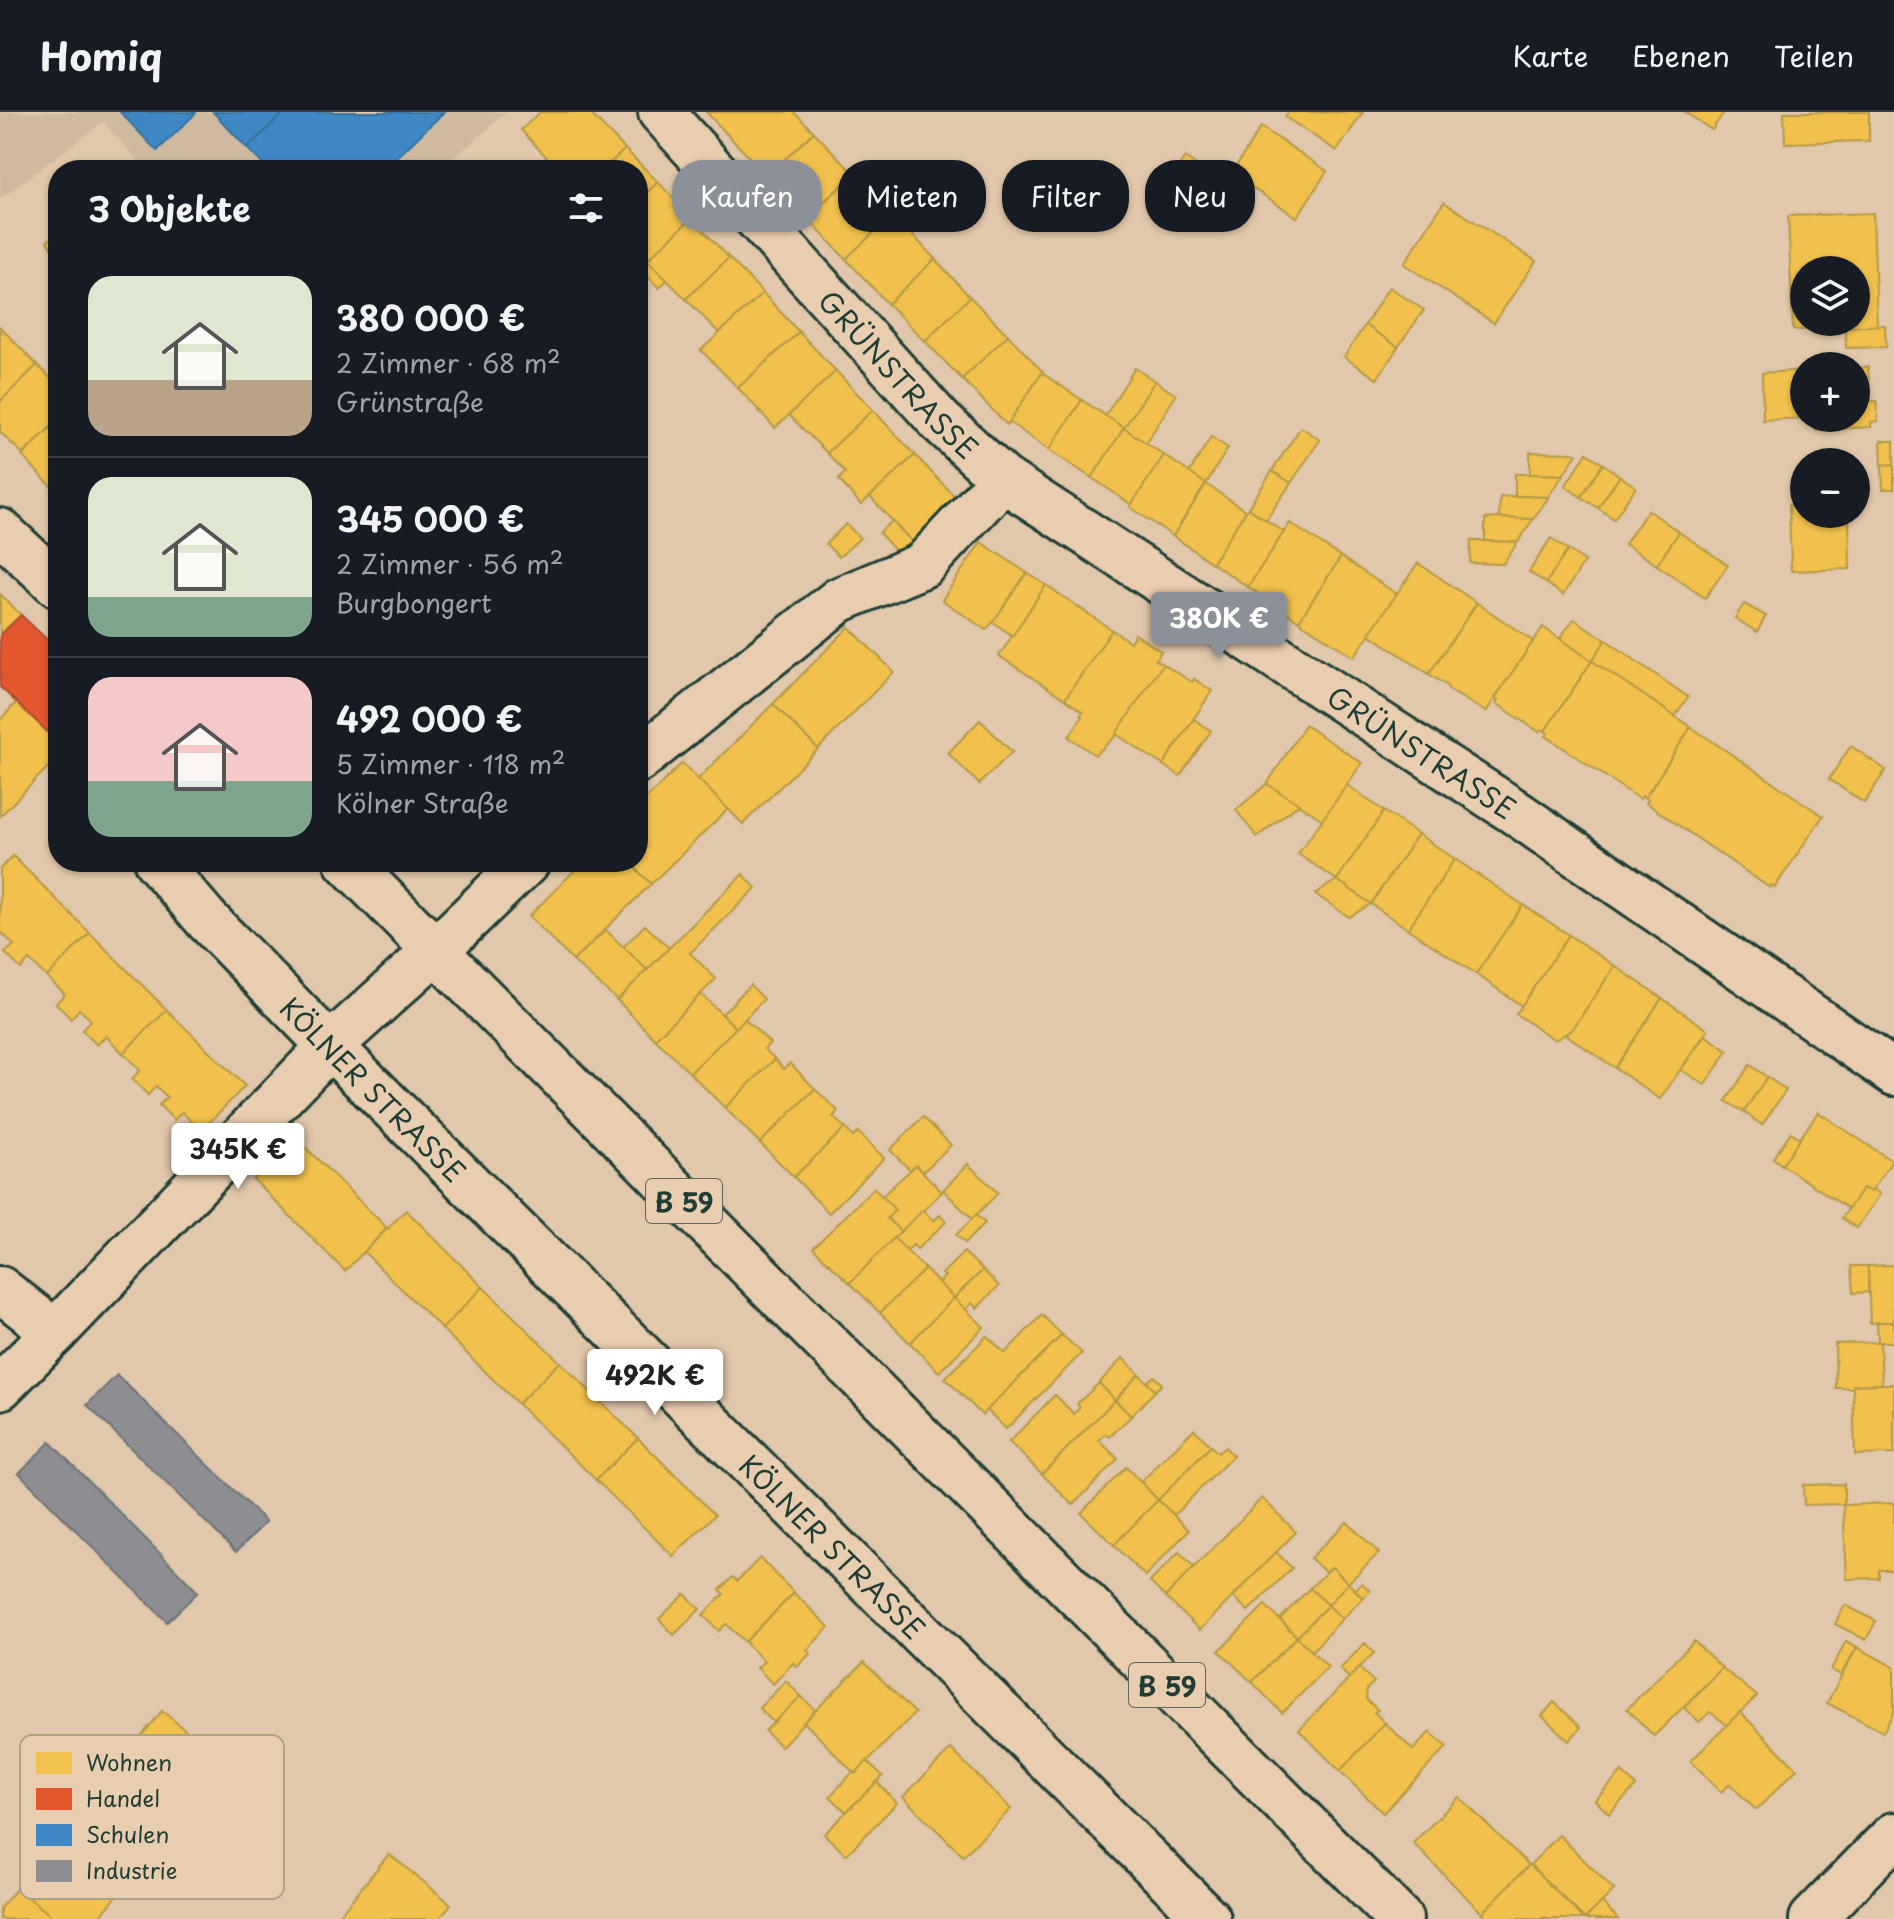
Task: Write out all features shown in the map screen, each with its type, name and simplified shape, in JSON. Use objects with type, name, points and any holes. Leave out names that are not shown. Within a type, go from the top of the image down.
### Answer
[{"type":"street","name":"GRÜNSTRASSE","points":[[661,112],[940,421],[1003,479],[1512,810],[1894,1073]]},
{"type":"street","points":[[648,752],[839,600],[923,565],[1003,479]]},
{"type":"street","points":[[0,531],[48,576]]},
{"type":"street","name":"KÖLNER STRASSE","points":[[166,872],[207,920],[330,1046],[1208,1919]]},
{"type":"street","name":"B 59","points":[[357,872],[1400,1919]]},
{"type":"street","points":[[0,1387],[330,1046],[517,872]]},
{"type":"street","points":[[0,1289],[55,1332]]},
{"type":"street","points":[[1812,1919],[1894,1835]]},
{"type":"shaded area","points":[[0,112],[506,112],[450,160],[137,160],[103,122],[48,160],[48,163],[0,199]]},
{"type":"building: Wohnen","points":[[540,112],[589,112],[625,149],[613,160],[550,160],[521,130]]},
{"type":"building: Wohnen","points":[[706,112],[794,112],[814,132],[784,160],[752,160]]},
{"type":"building: Wohnen","points":[[1288,112],[1363,112],[1337,151],[1285,117]]},
{"type":"building: Wohnen","points":[[1685,112],[1724,112],[1712,130]]},
{"type":"building: Wohnen","points":[[1784,112],[1869,112],[1869,141],[1785,143]]},
{"type":"building: Wohnen","points":[[1261,127],[1327,171],[1297,217],[1255,190],[1255,160],[1240,160]]},
{"type":"building: Wohnen","points":[[814,132],[841,160],[838,160],[838,189],[822,204],[822,160],[784,160]]},
{"type":"building: Wohnen","points":[[625,149],[636,160],[613,160]]},
{"type":"building: Wohnen","points":[[648,172],[658,182],[648,192]]},
{"type":"building: Wohnen","points":[[658,182],[672,197],[672,232],[677,232],[648,259],[648,192]]},
{"type":"building: Wohnen","points":[[838,189],[838,232],[874,232],[846,259],[820,232],[822,204]]},
{"type":"building: Wohnen","points":[[1444,202],[1536,261],[1494,323],[1404,264]]},
{"type":"building: Wohnen","points":[[1873,213],[1877,327],[1870,327],[1870,256],[1790,256],[1790,262],[1788,216]]},
{"type":"building: Wohnen","points":[[677,232],[705,232],[729,258],[686,299],[648,261]]},
{"type":"building: Wohnen","points":[[874,232],[910,232],[935,259],[888,304],[846,259]]},
{"type":"building: Wohnen","points":[[729,258],[763,293],[719,333],[686,299]]},
{"type":"building: Wohnen","points":[[935,259],[970,297],[925,341],[888,304]]},
{"type":"building: Wohnen","points":[[648,261],[667,280],[659,288],[648,276]]},
{"type":"building: Wohnen","points":[[1389,287],[1424,310],[1398,347],[1365,325]]},
{"type":"building: Wohnen","points":[[763,293],[799,332],[738,388],[701,350]]},
{"type":"building: Wohnen","points":[[970,297],[1008,335],[962,379],[925,341]]},
{"type":"building: Wohnen","points":[[1365,325],[1398,347],[1377,379],[1344,357]]},
{"type":"building: Wohnen","points":[[1885,325],[1886,347],[1846,348],[1845,336],[1870,336],[1870,326]]},
{"type":"building: Wohnen","points":[[0,327],[37,365],[0,402]]},
{"type":"building: Wohnen","points":[[799,332],[836,371],[775,428],[738,388]]},
{"type":"building: Wohnen","points":[[1008,335],[1043,372],[1007,425],[962,379]]},
{"type":"building: Wohnen","points":[[37,365],[48,375],[48,430],[23,454],[0,432],[0,402]]},
{"type":"building: Wohnen","points":[[1135,368],[1155,381],[1124,428],[1105,416]]},
{"type":"building: Wohnen","points":[[836,371],[873,410],[827,453],[789,415]]},
{"type":"building: Wohnen","points":[[1790,371],[1790,419],[1763,420],[1762,373]]},
{"type":"building: Wohnen","points":[[1042,373],[1082,400],[1049,450],[1009,422]]},
{"type":"building: Wohnen","points":[[1155,381],[1176,395],[1146,443],[1124,428]]},
{"type":"building: Wohnen","points":[[1082,400],[1124,428],[1092,478],[1049,450]]},
{"type":"building: Wohnen","points":[[1870,401],[1877,401],[1878,421],[1871,422],[1871,427]]},
{"type":"building: Wohnen","points":[[873,410],[915,455],[861,505],[839,480],[845,472],[827,453]]},
{"type":"building: Wohnen","points":[[1301,427],[1320,440],[1291,483],[1272,471]]},
{"type":"building: Wohnen","points":[[1124,428],[1164,455],[1132,505],[1092,478]]},
{"type":"building: Wohnen","points":[[48,430],[48,483],[22,456]]},
{"type":"building: Wohnen","points":[[1211,437],[1228,448],[1206,484],[1189,473]]},
{"type":"building: Wohnen","points":[[1881,441],[1894,441],[1894,464],[1882,465]]},
{"type":"building: Wohnen","points":[[1530,452],[1577,454],[1563,475],[1530,474]]},
{"type":"building: Wohnen","points":[[1587,453],[1603,464],[1581,497],[1565,486]]},
{"type":"building: Wohnen","points":[[915,455],[962,504],[918,548],[870,497]]},
{"type":"building: Wohnen","points":[[1164,455],[1206,484],[1173,536],[1130,507]]},
{"type":"building: Wohnen","points":[[1603,464],[1620,476],[1598,508],[1581,497]]},
{"type":"building: Wohnen","points":[[1894,464],[1894,489],[1883,489],[1882,465]]},
{"type":"building: Wohnen","points":[[1272,471],[1291,483],[1266,520],[1248,508]]},
{"type":"building: Wohnen","points":[[1515,474],[1563,475],[1548,497],[1515,496]]},
{"type":"building: Wohnen","points":[[1620,476],[1636,487],[1614,519],[1598,508]]},
{"type":"building: Wohnen","points":[[1206,484],[1246,511],[1212,563],[1173,536]]},
{"type":"building: Wohnen","points":[[1500,497],[1548,498],[1533,519],[1499,518]]},
{"type":"building: Wohnen","points":[[1789,505],[1790,528],[1849,528],[1850,569],[1791,571]]},
{"type":"building: Wohnen","points":[[1248,508],[1284,532],[1248,587],[1212,563]]},
{"type":"building: Wohnen","points":[[1648,510],[1679,532],[1657,565],[1625,544]]},
{"type":"building: Wohnen","points":[[1485,519],[1533,519],[1518,542],[1485,541]]},
{"type":"building: Wohnen","points":[[892,521],[918,548],[904,560],[879,533]]},
{"type":"building: Wohnen","points":[[1290,523],[1341,557],[1299,621],[1248,587]]},
{"type":"building: Wohnen","points":[[846,524],[860,538],[839,557],[826,544]]},
{"type":"building: Wohnen","points":[[1679,532],[1728,565],[1705,598],[1657,565]]},
{"type":"building: Wohnen","points":[[1551,538],[1568,550],[1546,583],[1529,572]]},
{"type":"building: Wohnen","points":[[1471,541],[1518,542],[1503,564],[1470,563]]},
{"type":"building: Wohnen","points":[[981,542],[1027,573],[986,630],[942,600]]},
{"type":"building: Wohnen","points":[[1568,550],[1585,561],[1563,595],[1546,583]]},
{"type":"building: Wohnen","points":[[1341,557],[1397,594],[1354,657],[1299,621]]},
{"type":"building: Wohnen","points":[[1418,563],[1477,603],[1429,674],[1369,634]]},
{"type":"building: Wohnen","points":[[1027,573],[1046,585],[1013,636],[993,622]]},
{"type":"building: Wohnen","points":[[1046,585],[1112,630],[1065,699],[999,656]]},
{"type":"building: Wohnen","points":[[0,594],[21,615],[0,635]]},
{"type":"building: Wohnen","points":[[1477,603],[1533,641],[1486,712],[1429,674]]},
{"type":"building: Wohnen","points":[[1744,604],[1766,616],[1757,632],[1735,618]]},
{"type":"building: Wohnen","points":[[1574,619],[1606,640],[1592,661],[1560,638]]},
{"type":"building: Wohnen","points":[[849,627],[894,672],[818,749],[773,704]]},
{"type":"building: Wohnen","points":[[1543,627],[1592,661],[1545,731],[1542,729],[1539,732],[1496,703],[1498,700],[1495,698]]},
{"type":"building: Wohnen","points":[[1112,630],[1130,642],[1135,634],[1161,651],[1156,660],[1163,664],[1117,735],[1095,755],[1069,737],[1083,712],[1065,699]]},
{"type":"building: Wohnen","points":[[1606,640],[1688,697],[1675,716],[1592,661]]},
{"type":"building: Wohnen","points":[[1592,661],[1691,727],[1645,798],[1642,796],[1640,799],[1630,793],[1546,736],[1548,733],[1545,731]]},
{"type":"building: Wohnen","points":[[1163,664],[1212,691],[1163,765],[1116,734]]},
{"type":"building: Wohnen","points":[[17,702],[48,732],[48,767],[0,816],[0,720]]},
{"type":"building: Wohnen","points":[[773,704],[818,749],[743,824],[698,779]]},
{"type":"building: Wohnen","points":[[1194,719],[1211,731],[1180,776],[1163,765]]},
{"type":"building: Wohnen","points":[[980,720],[1012,752],[979,784],[948,753]]},
{"type":"building: Wohnen","points":[[1305,725],[1362,763],[1323,820],[1267,784]]},
{"type":"building: Wohnen","points":[[1691,727],[1823,816],[1775,887],[1772,885],[1770,888],[1646,803],[1648,800],[1645,798]]},
{"type":"building: Wohnen","points":[[1851,746],[1886,770],[1864,803],[1829,779]]},
{"type":"building: Wohnen","points":[[682,763],[728,809],[651,884],[639,872],[648,872],[648,797]]},
{"type":"building: Wohnen","points":[[1267,784],[1299,804],[1257,837],[1236,810]]},
{"type":"building: Wohnen","points":[[1347,785],[1384,811],[1337,880],[1298,854]]},
{"type":"building: Wohnen","points":[[1384,811],[1418,834],[1371,904],[1337,880]]},
{"type":"building: Wohnen","points":[[1418,834],[1455,859],[1408,929],[1371,904]]},
{"type":"building: Wohnen","points":[[13,856],[90,933],[47,977],[29,960],[21,969],[5,953],[14,945],[2,933],[0,935],[0,869]]},
{"type":"building: Wohnen","points":[[1455,859],[1523,905],[1476,974],[1408,929]]},
{"type":"building: Wohnen","points":[[573,872],[639,872],[651,884],[573,961],[529,916]]},
{"type":"building: Wohnen","points":[[743,874],[756,888],[690,953],[716,979],[655,1039],[617,1000]]},
{"type":"building: Wohnen","points":[[1337,880],[1371,904],[1349,917],[1315,894]]},
{"type":"building: Wohnen","points":[[1523,905],[1569,935],[1522,1006],[1476,974]]},
{"type":"building: Wohnen","points":[[645,925],[669,948],[647,970],[623,947]]},
{"type":"building: Wohnen","points":[[606,930],[647,970],[617,1000],[573,961]]},
{"type":"building: Wohnen","points":[[90,933],[167,1010],[123,1053],[106,1036],[97,1045],[82,1030],[91,1020],[79,1009],[71,1019],[56,1003],[65,994],[47,977]]},
{"type":"building: Wohnen","points":[[1569,935],[1615,966],[1572,1030],[1555,1040],[1516,1014]]},
{"type":"building: Wohnen","points":[[1615,966],[1662,998],[1615,1068],[1565,1034],[1572,1030]]},
{"type":"building: Wohnen","points":[[750,985],[764,999],[736,1028],[722,1014]]},
{"type":"building: Wohnen","points":[[701,994],[736,1028],[690,1073],[655,1039]]},
{"type":"building: Wohnen","points":[[1662,998],[1708,1030],[1660,1099],[1615,1068]]},
{"type":"building: Wohnen","points":[[167,1010],[245,1086],[201,1131],[182,1112],[174,1120],[159,1105],[167,1097],[156,1086],[148,1095],[132,1079],[140,1070],[123,1053]]},
{"type":"building: Wohnen","points":[[745,1019],[770,1043],[764,1049],[775,1059],[725,1108],[690,1073]]},
{"type":"building: Wohnen","points":[[1705,1035],[1728,1051],[1705,1085],[1681,1070]]},
{"type":"building: Wohnen","points":[[775,1059],[784,1069],[790,1063],[815,1089],[760,1143],[725,1108]]},
{"type":"building: Wohnen","points":[[1750,1065],[1767,1077],[1744,1112],[1726,1101]]},
{"type":"building: Wohnen","points":[[1767,1077],[1786,1090],[1762,1125],[1744,1112]]},
{"type":"building: Wohnen","points":[[815,1089],[838,1111],[833,1117],[845,1128],[794,1177],[760,1143]]},
{"type":"building: Wohnen","points":[[1818,1112],[1892,1161],[1871,1192],[1863,1188],[1849,1209],[1782,1165]]},
{"type":"building: Wohnen","points":[[923,1117],[951,1145],[923,1172],[916,1165],[910,1170],[890,1150]]},
{"type":"building: Wohnen","points":[[845,1128],[853,1137],[858,1132],[884,1158],[829,1213],[794,1177]]},
{"type":"building: Wohnen","points":[[1791,1132],[1800,1138],[1782,1165],[1773,1158]]},
{"type":"building: Wohnen","points":[[295,1137],[387,1228],[345,1271],[253,1179]]},
{"type":"building: Wohnen","points":[[968,1164],[998,1193],[972,1219],[943,1190]]},
{"type":"building: Wohnen","points":[[916,1165],[942,1192],[901,1232],[887,1218],[895,1210],[882,1196]]},
{"type":"building: Wohnen","points":[[874,1188],[895,1210],[887,1218],[901,1232],[850,1283],[813,1248]]},
{"type":"building: Wohnen","points":[[1863,1188],[1880,1194],[1857,1228],[1842,1218]]},
{"type":"building: Wohnen","points":[[406,1210],[483,1287],[442,1329],[364,1252]]},
{"type":"building: Wohnen","points":[[923,1210],[934,1221],[940,1215],[946,1222],[917,1249],[913,1245],[907,1251],[894,1238]]},
{"type":"building: Wohnen","points":[[976,1215],[985,1223],[965,1243],[956,1235]]},
{"type":"building: Wohnen","points":[[894,1238],[925,1269],[880,1313],[850,1283]]},
{"type":"building: Wohnen","points":[[964,1252],[983,1270],[954,1298],[939,1283],[945,1276],[942,1274]]},
{"type":"building: Wohnen","points":[[1894,1265],[1894,1322],[1870,1323],[1868,1266]]},
{"type":"building: Wohnen","points":[[1851,1266],[1868,1266],[1868,1292],[1853,1293]]},
{"type":"building: Wohnen","points":[[925,1269],[954,1298],[910,1343],[880,1313]]},
{"type":"building: Wohnen","points":[[983,1270],[999,1286],[977,1308],[972,1303],[965,1310],[954,1298]]},
{"type":"building: Wohnen","points":[[483,1287],[560,1362],[518,1404],[442,1329]]},
{"type":"building: Wohnen","points":[[954,1298],[984,1327],[939,1372],[910,1343]]},
{"type":"building: Wohnen","points":[[1042,1315],[1062,1335],[982,1415],[945,1378],[987,1336],[1005,1353]]},
{"type":"building: Wohnen","points":[[1877,1322],[1894,1322],[1894,1342],[1878,1342]]},
{"type":"building: Wohnen","points":[[1062,1335],[1082,1353],[1006,1429],[987,1410]]},
{"type":"building: Wohnen","points":[[1880,1342],[1882,1384],[1836,1388],[1835,1344]]},
{"type":"building: Wohnen","points":[[1123,1358],[1139,1374],[1115,1400],[1099,1383]]},
{"type":"building: Wohnen","points":[[560,1362],[638,1438],[596,1480],[518,1404]]},
{"type":"building: Wohnen","points":[[1139,1374],[1155,1391],[1131,1416],[1115,1400]]},
{"type":"building: Wohnen","points":[[1154,1376],[1162,1384],[1155,1391],[1147,1382]]},
{"type":"building: Wohnen","points":[[1099,1383],[1115,1400],[1042,1474],[1009,1442],[1055,1395],[1074,1414],[1080,1407],[1077,1404]]},
{"type":"building: Wohnen","points":[[1894,1384],[1894,1454],[1855,1455],[1853,1385]]},
{"type":"building: Wohnen","points":[[1115,1400],[1131,1416],[1110,1437],[1106,1434],[1099,1440],[1118,1459],[1073,1505],[1042,1474]]},
{"type":"building: Wohnen","points":[[1194,1429],[1211,1446],[1158,1500],[1141,1482]]},
{"type":"building: Wohnen","points":[[638,1438],[715,1515],[673,1556],[596,1480]]},
{"type":"building: Wohnen","points":[[1211,1446],[1218,1453],[1225,1447],[1233,1456],[1174,1515],[1158,1500]]},
{"type":"building: Wohnen","points":[[1126,1467],[1158,1500],[1114,1545],[1081,1513]]},
{"type":"building: Wohnen","points":[[1844,1484],[1844,1504],[1804,1505],[1803,1485]]},
{"type":"building: Wohnen","points":[[1262,1498],[1296,1532],[1200,1630],[1165,1597]]},
{"type":"building: Wohnen","points":[[1158,1500],[1189,1530],[1145,1576],[1114,1545]]},
{"type":"building: Wohnen","points":[[1894,1503],[1894,1570],[1879,1570],[1879,1578],[1847,1579],[1843,1505]]},
{"type":"building: Wohnen","points":[[1347,1522],[1379,1553],[1348,1583],[1332,1567],[1325,1572],[1310,1558]]},
{"type":"building: Wohnen","points":[[1179,1552],[1194,1567],[1165,1597],[1150,1582]]},
{"type":"building: Wohnen","points":[[1276,1552],[1292,1568],[1248,1611],[1233,1597]]},
{"type":"building: Wohnen","points":[[760,1558],[794,1593],[745,1642],[726,1624],[719,1631],[703,1615],[724,1594],[720,1590],[733,1577],[737,1581]]},
{"type":"building: Wohnen","points":[[1332,1567],[1348,1583],[1328,1605],[1310,1588]]},
{"type":"building: Wohnen","points":[[1348,1583],[1363,1598],[1342,1619],[1328,1605]]},
{"type":"building: Wohnen","points":[[1362,1583],[1370,1591],[1363,1598],[1355,1590]]},
{"type":"building: Wohnen","points":[[1310,1588],[1328,1605],[1297,1637],[1280,1619]]},
{"type":"building: Wohnen","points":[[794,1593],[829,1627],[807,1650],[810,1654],[797,1667],[793,1663],[773,1684],[757,1668],[764,1661],[745,1642]]},
{"type":"building: Wohnen","points":[[685,1594],[700,1609],[674,1635],[659,1619]]},
{"type":"building: Wohnen","points":[[1265,1605],[1297,1637],[1252,1682],[1219,1651]]},
{"type":"building: Wohnen","points":[[1328,1605],[1342,1619],[1312,1651],[1297,1637]]},
{"type":"building: Wohnen","points":[[1845,1605],[1876,1621],[1866,1640],[1835,1624]]},
{"type":"building: Wohnen","points":[[1297,1637],[1328,1667],[1282,1713],[1252,1682]]},
{"type":"building: Wohnen","points":[[1694,1641],[1722,1668],[1654,1736],[1627,1709]]},
{"type":"building: Wohnen","points":[[1846,1641],[1857,1647],[1841,1675],[1831,1670]]},
{"type":"building: Wohnen","points":[[1365,1643],[1374,1653],[1349,1678],[1340,1669]]},
{"type":"building: Wohnen","points":[[1857,1647],[1894,1667],[1894,1712],[1883,1732],[1827,1703]]},
{"type":"building: Wohnen","points":[[864,1662],[915,1713],[855,1774],[804,1722]]},
{"type":"building: Wohnen","points":[[1359,1668],[1374,1682],[1367,1689],[1366,1699],[1378,1710],[1374,1712],[1385,1723],[1340,1771],[1299,1730]]},
{"type":"building: Wohnen","points":[[1722,1668],[1757,1696],[1727,1725],[1710,1712],[1699,1722],[1684,1708]]},
{"type":"building: Wohnen","points":[[786,1681],[801,1696],[774,1723],[759,1708]]},
{"type":"building: Wohnen","points":[[801,1696],[815,1710],[781,1747],[765,1731]]},
{"type":"building: Wohnen","points":[[1554,1702],[1581,1727],[1569,1741],[1542,1716]]},
{"type":"building: Wohnen","points":[[162,1711],[192,1735],[142,1735]]},
{"type":"building: Wohnen","points":[[1740,1712],[1797,1769],[1756,1810],[1730,1784],[1721,1792],[1691,1761]]},
{"type":"building: Wohnen","points":[[1385,1723],[1413,1750],[1430,1732],[1447,1747],[1383,1813],[1340,1771]]},
{"type":"building: Wohnen","points":[[951,1749],[1011,1809],[963,1856],[903,1797]]},
{"type":"building: Wohnen","points":[[867,1761],[883,1776],[846,1812],[830,1796]]},
{"type":"building: Wohnen","points":[[1622,1772],[1636,1786],[1609,1814],[1595,1800]]},
{"type":"building: Wohnen","points":[[877,1782],[897,1803],[846,1855],[824,1834]]},
{"type":"building: Wohnen","points":[[1459,1797],[1529,1865],[1482,1913],[1413,1843]]},
{"type":"building: Wohnen","points":[[1559,1835],[1614,1890],[1585,1919],[1530,1865]]},
{"type":"building: Wohnen","points":[[389,1854],[451,1904],[439,1919],[336,1919]]},
{"type":"building: Wohnen","points":[[1529,1865],[1584,1919],[1489,1919],[1482,1913]]},
{"type":"building: Wohnen","points":[[17,1888],[20,1899],[30,1899],[55,1919],[0,1919],[0,1908]]},
{"type":"building: Wohnen","points":[[30,1899],[114,1899],[98,1919],[55,1919]]},
{"type":"building: Wohnen","points":[[1602,1902],[1618,1919],[1585,1919]]},
{"type":"building: Handel","points":[[21,615],[48,641],[48,733],[0,687],[0,635]]},
{"type":"building: Schulen","points":[[120,112],[195,112],[196,113],[157,151]]},
{"type":"building: Schulen","points":[[213,112],[285,112],[247,148]]},
{"type":"building: Schulen","points":[[285,112],[444,112],[394,160],[258,160],[247,148]]},
{"type":"building: Industrie","points":[[117,1375],[266,1522],[236,1552],[87,1405]]},
{"type":"building: Industrie","points":[[50,1442],[198,1592],[167,1622],[19,1473]]}]
